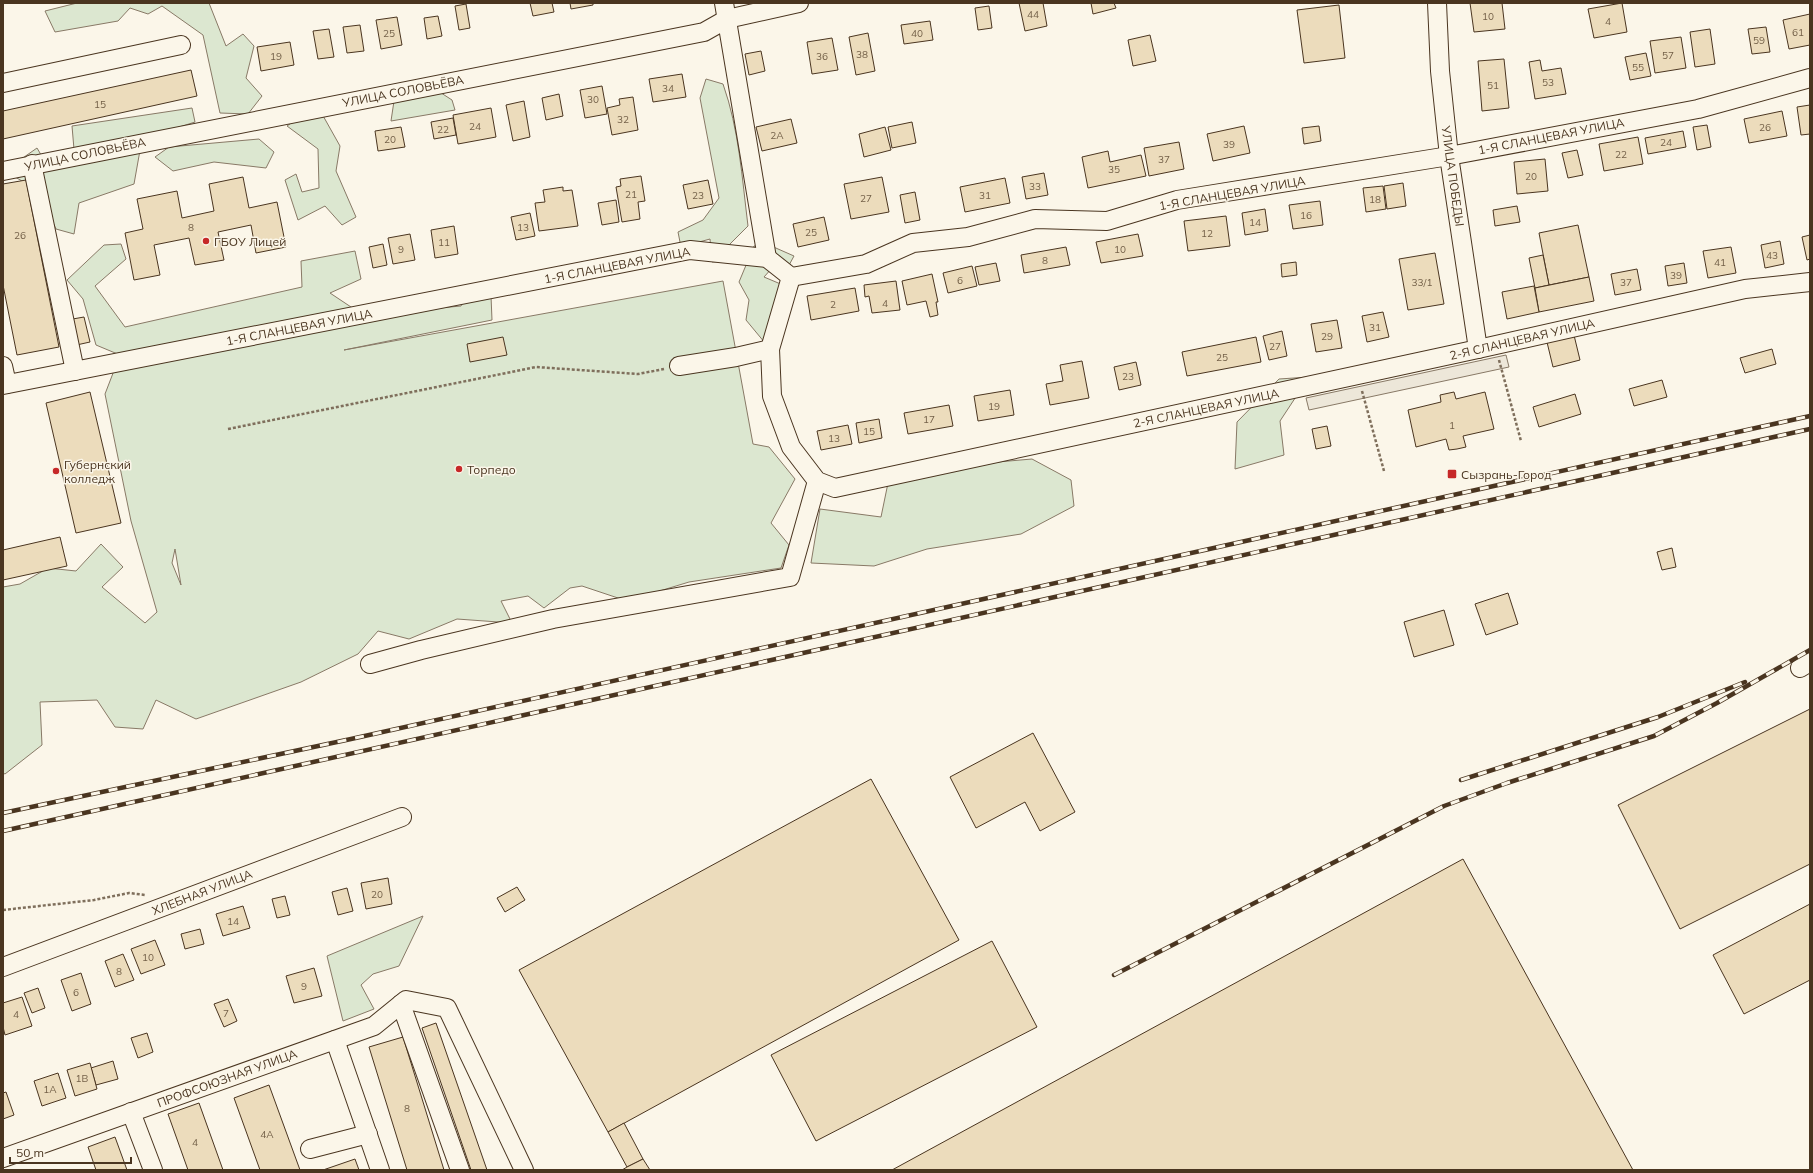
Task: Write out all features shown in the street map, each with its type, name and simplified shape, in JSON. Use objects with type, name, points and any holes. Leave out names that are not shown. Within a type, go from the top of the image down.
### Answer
[{"type":"street","name":"УЛИЦА СОЛОВЬЁВА","points":[[3,171],[32,164],[704,32],[726,11],[799,3]]},
{"type":"street","name":"УЛИЦА ПОБЕДЫ","points":[[1437,3],[1440,71],[1449,156],[1486,347]]},
{"type":"street","points":[[370,664],[421,650],[553,619],[790,577],[817,481],[791,447],[772,396],[770,348],[791,277],[767,258],[726,11]]},
{"type":"street","points":[[3,83],[181,45]]},
{"type":"street","name":"1-Я СЛАНЦЕВАЯ УЛИЦА","points":[[791,277],[866,264],[913,243],[968,237],[1035,219],[1107,220],[1177,200],[1449,156],[1698,109],[1810,78]]},
{"type":"street","points":[[32,164],[75,370]]},
{"type":"street","name":"1-Я СЛАНЦЕВАЯ УЛИЦА","points":[[5,384],[690,250],[767,258]]},
{"type":"street","name":"2-Я СЛАНЦЕВАЯ УЛИЦА","points":[[817,481],[835,488],[1358,375],[1745,289],[1810,282]]},
{"type":"street","points":[[679,366],[736,357],[770,348]]},
{"type":"street","points":[[3,366],[5,384]]},
{"type":"street","name":"ХЛЕБНАЯ УЛИЦА","points":[[3,967],[402,817]]},
{"type":"street","points":[[460,1170],[401,1004],[406,1000],[447,1008],[524,1170]]},
{"type":"street","name":"ПРОФСОЮЗНАЯ УЛИЦА","points":[[3,1158],[374,1026],[401,1004]]},
{"type":"street","points":[[335,1040],[380,1170]]},
{"type":"street","points":[[131,1112],[153,1170]]},
{"type":"street","points":[[310,1149],[368,1134]]},
{"type":"path","points":[[1486,347],[1521,441]]},
{"type":"path","points":[[228,429],[536,367],[638,374],[679,366]]},
{"type":"path","points":[[1358,375],[1384,472]]},
{"type":"path","points":[[3,910],[94,900],[129,894],[151,897],[167,905]]},
{"type":"green space","points":[[77,3],[209,3],[226,46],[243,34],[254,46],[246,78],[262,96],[248,114],[220,113],[203,35],[162,6],[148,14],[130,8],[118,21],[55,32],[45,11]]},
{"type":"green space","points":[[706,79],[723,84],[733,118],[748,226],[728,246],[726,261],[712,262],[710,239],[681,247],[678,232],[703,220],[719,198],[700,98]]},
{"type":"green space","points":[[435,89],[452,100],[455,110],[391,121],[394,101]]},
{"type":"green space","points":[[317,105],[340,146],[336,171],[356,217],[342,225],[325,206],[298,220],[285,180],[296,174],[302,192],[319,188],[318,149],[287,126]]},
{"type":"green space","points":[[192,108],[195,122],[142,139],[134,184],[79,203],[74,234],[56,229],[38,190],[15,177],[17,162],[37,148],[50,170],[75,161],[72,126]]},
{"type":"green space","points":[[259,139],[274,152],[266,168],[214,162],[173,171],[155,157],[169,147]]},
{"type":"green space","name":"Торпедо","points":[[121,244],[126,259],[95,286],[125,327],[302,287],[301,261],[355,251],[361,279],[330,293],[363,315],[461,306],[471,288],[491,296],[492,320],[344,350],[723,281],[753,444],[769,447],[795,479],[771,523],[789,545],[781,568],[689,582],[627,601],[582,586],[570,588],[544,608],[528,596],[501,601],[512,623],[457,619],[409,639],[378,631],[358,654],[301,682],[196,719],[156,700],[143,729],[115,727],[97,700],[40,702],[42,745],[5,774],[3,773],[3,587],[20,584],[48,568],[76,571],[101,544],[123,567],[102,587],[145,623],[157,612],[131,521],[105,394],[120,355],[96,345],[83,299],[67,280],[104,245]],"holes":[[[175,549],[181,585],[172,563]]]},
{"type":"green space","points":[[769,245],[794,256],[788,267],[772,268],[764,277],[783,285],[770,349],[746,320],[749,300],[739,282],[754,246]]},
{"type":"green space","points":[[1309,377],[1280,421],[1284,455],[1235,469],[1237,422],[1279,379]]},
{"type":"green space","points":[[1032,459],[1071,480],[1074,506],[1021,534],[927,549],[874,566],[811,563],[820,509],[881,517],[888,483],[963,465]]},
{"type":"green space","points":[[423,916],[399,966],[373,974],[361,985],[374,1009],[343,1021],[327,956]]},
{"type":"shaded area","points":[[1506,355],[1509,367],[1309,410],[1306,398]]},
{"type":"building","points":[[530,3],[552,3],[554,12],[533,16]]},
{"type":"building","points":[[570,3],[593,3],[593,5],[571,9]]},
{"type":"building","points":[[1019,3],[1043,3],[1047,26],[1025,31]]},
{"type":"building","points":[[1091,3],[1114,3],[1116,8],[1093,14]]},
{"type":"building","points":[[1470,3],[1502,3],[1505,29],[1474,32]]},
{"type":"building","points":[[1622,3],[1627,32],[1594,38],[1588,9]]},
{"type":"building","points":[[466,4],[470,28],[459,30],[455,6]]},
{"type":"building","points":[[1339,5],[1345,58],[1304,63],[1297,10]]},
{"type":"building","points":[[989,6],[992,28],[978,30],[975,8]]},
{"type":"building","points":[[1810,14],[1810,45],[1789,49],[1783,20]]},
{"type":"building","points":[[438,16],[442,36],[427,39],[424,18]]},
{"type":"building","points":[[397,17],[402,45],[381,49],[376,20]]},
{"type":"building","points":[[930,21],[933,40],[904,44],[901,25]]},
{"type":"building","points":[[360,25],[364,51],[347,53],[343,27]]},
{"type":"building","points":[[1766,27],[1770,52],[1752,54],[1748,29]]},
{"type":"building","points":[[329,29],[334,57],[318,59],[313,31]]},
{"type":"building","points":[[1710,29],[1715,64],[1695,67],[1690,32]]},
{"type":"building","points":[[868,33],[875,71],[856,75],[849,37]]},
{"type":"building","points":[[1150,35],[1156,61],[1133,66],[1128,40]]},
{"type":"building","points":[[1681,37],[1686,68],[1655,73],[1650,41]]},
{"type":"building","points":[[832,38],[838,70],[812,74],[807,42]]},
{"type":"building","points":[[290,42],[294,65],[261,71],[257,47]]},
{"type":"building","points":[[761,51],[765,71],[749,75],[745,54]]},
{"type":"building","points":[[1646,53],[1651,76],[1630,80],[1625,57]]},
{"type":"building","points":[[1504,59],[1509,108],[1482,111],[1478,61]]},
{"type":"building","points":[[1540,60],[1542,71],[1561,68],[1566,94],[1535,99],[1529,62]]},
{"type":"building","points":[[191,70],[197,96],[3,139],[3,111]]},
{"type":"building","points":[[682,74],[686,97],[653,102],[649,79]]},
{"type":"building","points":[[602,86],[607,114],[585,118],[580,90]]},
{"type":"building","points":[[559,94],[563,116],[546,120],[542,98]]},
{"type":"building","points":[[633,97],[638,130],[612,135],[607,108],[620,105],[619,99]]},
{"type":"building","points":[[524,101],[530,137],[513,141],[506,105]]},
{"type":"building","points":[[1810,105],[1810,134],[1801,135],[1797,107]]},
{"type":"building","points":[[491,108],[496,137],[458,144],[453,115]]},
{"type":"building","points":[[1782,111],[1787,136],[1749,143],[1744,119]]},
{"type":"building","points":[[453,118],[456,135],[434,139],[431,122]]},
{"type":"building","points":[[791,119],[797,143],[762,151],[756,127]]},
{"type":"building","points":[[912,122],[916,143],[892,148],[888,127]]},
{"type":"building","points":[[1707,125],[1711,147],[1697,150],[1693,127]]},
{"type":"building","points":[[1244,126],[1250,153],[1213,161],[1207,134]]},
{"type":"building","points":[[1319,126],[1321,141],[1304,144],[1302,128]]},
{"type":"building","points":[[401,127],[405,147],[378,151],[375,131]]},
{"type":"building","points":[[885,127],[891,150],[864,157],[859,134]]},
{"type":"building","points":[[1683,131],[1686,147],[1648,154],[1645,138]]},
{"type":"building","points":[[1638,137],[1643,164],[1604,171],[1599,144]]},
{"type":"building","points":[[1179,142],[1184,169],[1149,176],[1144,148]]},
{"type":"building","points":[[1577,150],[1583,175],[1568,178],[1562,153]]},
{"type":"building","points":[[1108,151],[1110,162],[1141,155],[1146,176],[1088,188],[1082,157]]},
{"type":"building","points":[[1545,159],[1548,191],[1517,194],[1514,162]]},
{"type":"building","points":[[1044,173],[1048,195],[1026,199],[1022,177]]},
{"type":"building","points":[[641,176],[645,201],[638,202],[640,219],[622,222],[616,187],[621,186],[620,179]]},
{"type":"building","points":[[243,177],[249,208],[277,202],[286,247],[256,253],[251,225],[218,232],[224,260],[195,265],[189,238],[154,245],[160,275],[134,280],[125,233],[143,229],[137,199],[177,191],[182,218],[214,211],[209,184]]},
{"type":"building","points":[[882,177],[889,212],[851,219],[844,184]]},
{"type":"building","points":[[1005,178],[1010,203],[965,212],[960,187]]},
{"type":"building","points":[[26,180],[59,347],[17,355],[3,285],[3,184]]},
{"type":"building","points":[[708,180],[713,204],[688,209],[683,185]]},
{"type":"building","points":[[1403,183],[1406,206],[1387,209],[1384,186]]},
{"type":"building","points":[[1383,186],[1386,209],[1366,212],[1363,188]]},
{"type":"building","points":[[563,187],[563,191],[572,190],[578,226],[539,231],[535,203],[545,202],[543,190]]},
{"type":"building","points":[[915,192],[920,220],[905,223],[900,195]]},
{"type":"building","points":[[616,200],[619,222],[602,225],[598,203]]},
{"type":"building","points":[[1320,201],[1323,225],[1293,229],[1289,205]]},
{"type":"building","points":[[1517,206],[1520,222],[1495,226],[1493,210]]},
{"type":"building","points":[[1265,209],[1268,231],[1245,235],[1242,213]]},
{"type":"building","points":[[530,213],[535,236],[516,240],[511,217]]},
{"type":"building","points":[[1226,216],[1230,246],[1188,251],[1184,221]]},
{"type":"building","points":[[824,217],[829,240],[798,247],[793,224]]},
{"type":"building","points":[[1578,225],[1589,277],[1549,285],[1539,233]]},
{"type":"building","points":[[454,226],[458,254],[435,258],[431,230]]},
{"type":"building","points":[[410,234],[415,260],[393,264],[388,238]]},
{"type":"building","points":[[1138,234],[1143,256],[1101,263],[1096,242]]},
{"type":"building","points":[[1810,235],[1810,259],[1807,260],[1802,237]]},
{"type":"building","points":[[1780,241],[1784,264],[1765,268],[1761,245]]},
{"type":"building","points":[[383,244],[387,265],[373,268],[369,247]]},
{"type":"building","points":[[1066,247],[1070,265],[1024,273],[1021,255]]},
{"type":"building","points":[[1731,247],[1736,273],[1708,278],[1703,251]]},
{"type":"building","points":[[1435,253],[1444,304],[1408,310],[1399,259]]},
{"type":"building","points":[[1543,255],[1549,285],[1535,288],[1529,258]]},
{"type":"building","points":[[1296,262],[1297,275],[1282,277],[1281,264]]},
{"type":"building","points":[[996,263],[1000,281],[979,285],[975,267]]},
{"type":"building","points":[[1684,263],[1687,283],[1668,286],[1665,266]]},
{"type":"building","points":[[972,266],[977,286],[948,293],[943,273]]},
{"type":"building","points":[[1637,269],[1641,290],[1615,295],[1611,274]]},
{"type":"building","points":[[932,274],[938,302],[936,302],[938,315],[930,317],[926,301],[907,305],[902,281]]},
{"type":"building","points":[[1589,277],[1594,301],[1539,312],[1535,288]]},
{"type":"building","points":[[896,281],[900,310],[872,313],[869,296],[865,297],[864,285]]},
{"type":"building","points":[[1534,286],[1539,312],[1507,319],[1502,292]]},
{"type":"building","points":[[855,288],[859,311],[811,320],[807,296]]},
{"type":"building","points":[[1383,312],[1389,337],[1367,342],[1362,316]]},
{"type":"building","points":[[84,317],[90,342],[72,346],[67,320]]},
{"type":"building","points":[[1337,320],[1342,348],[1316,352],[1311,324]]},
{"type":"building","points":[[1282,331],[1287,356],[1269,360],[1263,336]]},
{"type":"building","points":[[1573,331],[1580,360],[1553,367],[1546,338]]},
{"type":"building","points":[[503,337],[507,355],[470,362],[467,344]]},
{"type":"building","points":[[1256,337],[1261,362],[1187,376],[1182,352]]},
{"type":"building","points":[[1772,349],[1776,364],[1745,373],[1740,358]]},
{"type":"building","points":[[1082,361],[1089,398],[1050,405],[1046,384],[1063,381],[1060,365]]},
{"type":"building","points":[[1136,362],[1141,385],[1119,390],[1114,367]]},
{"type":"building","points":[[1662,380],[1667,397],[1634,406],[1629,389]]},
{"type":"building","points":[[1010,390],[1014,415],[978,421],[974,396]]},
{"type":"building","points":[[90,392],[121,523],[76,533],[46,403]]},
{"type":"building","name":"Сызрань-Город","points":[[1454,392],[1456,399],[1485,392],[1494,429],[1463,436],[1466,447],[1449,450],[1446,439],[1416,447],[1408,410],[1441,402],[1440,395]]},
{"type":"building","points":[[1575,394],[1581,414],[1539,427],[1533,407]]},
{"type":"building","points":[[949,405],[953,426],[908,434],[904,413]]},
{"type":"building","points":[[879,419],[882,438],[859,443],[856,423]]},
{"type":"building","points":[[848,425],[852,444],[821,450],[817,431]]},
{"type":"building","points":[[1327,426],[1331,446],[1316,449],[1312,429]]},
{"type":"building","points":[[60,537],[67,566],[3,580],[3,550]]},
{"type":"building","points":[[1672,548],[1676,567],[1662,570],[1657,552]]},
{"type":"building","points":[[1508,593],[1518,624],[1486,635],[1475,604]]},
{"type":"building","points":[[1444,610],[1454,645],[1414,657],[1404,622]]},
{"type":"building","points":[[1810,709],[1810,864],[1680,929],[1618,805]]},
{"type":"building","points":[[1033,733],[1075,812],[1040,831],[1025,802],[976,828],[950,777]]},
{"type":"building","points":[[871,779],[959,940],[608,1132],[519,970]]},
{"type":"building","points":[[1463,859],[1633,1170],[892,1170]]},
{"type":"building","points":[[388,878],[392,904],[366,909],[361,883]]},
{"type":"building","points":[[517,887],[525,900],[505,912],[497,898]]},
{"type":"building","points":[[347,888],[353,911],[338,915],[332,892]]},
{"type":"building","points":[[285,896],[290,915],[277,918],[272,899]]},
{"type":"building","points":[[1810,904],[1810,980],[1744,1014],[1713,955]]},
{"type":"building","points":[[243,906],[250,928],[223,936],[216,914]]},
{"type":"building","points":[[200,929],[204,944],[185,949],[181,934]]},
{"type":"building","points":[[155,940],[165,965],[141,974],[131,949]]},
{"type":"building","points":[[992,941],[1037,1027],[816,1141],[771,1055]]},
{"type":"building","points":[[123,954],[134,980],[115,987],[105,961]]},
{"type":"building","points":[[314,968],[322,996],[294,1003],[286,976]]},
{"type":"building","points":[[81,973],[91,1004],[72,1011],[61,980]]},
{"type":"building","points":[[38,988],[45,1008],[32,1013],[24,993]]},
{"type":"building","points":[[22,997],[32,1026],[5,1035],[3,1027],[3,1003]]},
{"type":"building","points":[[228,999],[237,1021],[224,1027],[214,1004]]},
{"type":"building","points":[[436,1023],[487,1170],[471,1170],[422,1028]]},
{"type":"building","points":[[147,1033],[153,1052],[138,1058],[131,1038]]},
{"type":"building","points":[[403,1037],[444,1170],[407,1170],[369,1047]]},
{"type":"building","points":[[113,1061],[118,1079],[96,1085],[91,1068]]},
{"type":"building","points":[[90,1063],[97,1089],[75,1096],[67,1070]]},
{"type":"building","points":[[58,1073],[66,1098],[42,1106],[34,1081]]},
{"type":"building","points":[[269,1085],[300,1170],[260,1170],[234,1098]]},
{"type":"building","points":[[6,1092],[14,1115],[3,1119],[3,1093]]},
{"type":"building","points":[[199,1103],[223,1170],[188,1170],[168,1114]]},
{"type":"building","points":[[624,1123],[643,1159],[627,1167],[608,1132]]},
{"type":"building","points":[[115,1137],[127,1170],[96,1170],[88,1147]]},
{"type":"building","points":[[355,1159],[359,1170],[323,1170]]},
{"type":"building","points":[[643,1159],[650,1170],[622,1170],[627,1167]]},
{"type":"railway","points":[[3,813],[351,739],[1810,416]]},
{"type":"railway","points":[[3,831],[1810,429]]},
{"type":"railway","points":[[1114,975],[1444,806],[1507,783],[1654,736],[1717,703],[1810,650]]},
{"type":"railway","points":[[1461,780],[1658,717],[1745,682]]},
{"type":"place","name":"ГБОУ Лицей","points":[[206,241]]},
{"type":"place","name":"Торпедо","points":[[459,469]]},
{"type":"place","name":"Губернский колледж","points":[[56,471]]},
{"type":"place","name":"Сызрань-Город","points":[[1452,474]]}]
